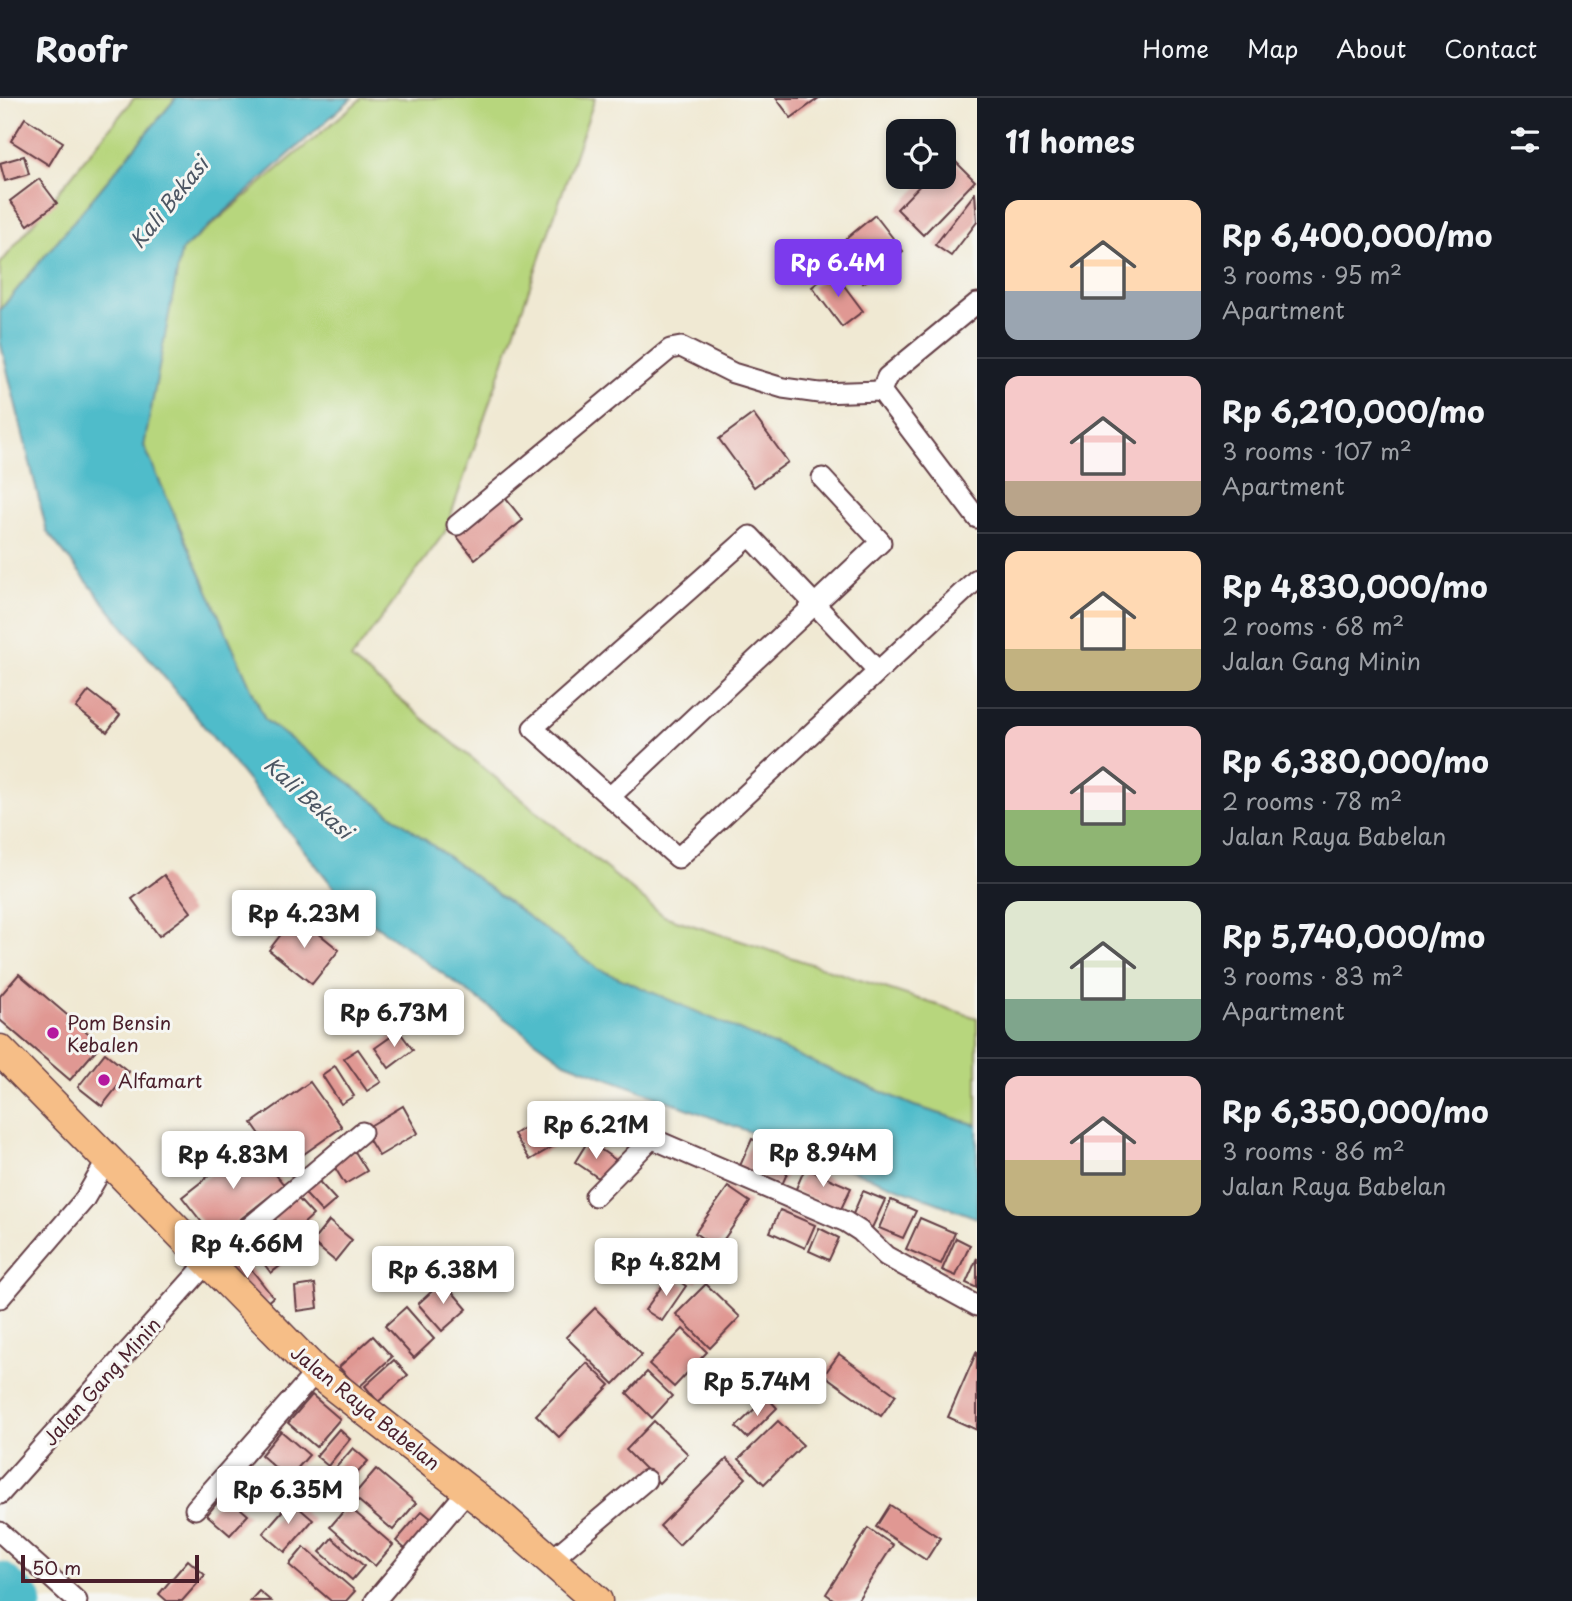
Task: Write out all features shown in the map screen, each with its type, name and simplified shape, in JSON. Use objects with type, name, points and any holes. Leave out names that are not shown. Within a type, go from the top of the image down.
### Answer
[{"type":"main road","name":"Jalan Raya Babelan","points":[[0,1050],[50,1098],[106,1162],[316,1372],[468,1490],[597,1601]]},
{"type":"street","points":[[881,391],[887,377],[977,303]]},
{"type":"street","points":[[457,525],[670,349],[681,347],[733,373],[783,388],[819,394],[881,391]]},
{"type":"street","points":[[881,391],[977,518]]},
{"type":"street","points":[[611,796],[881,542],[822,478]]},
{"type":"street","points":[[878,671],[750,536],[533,729],[678,858],[977,579]]},
{"type":"street","points":[[623,1126],[846,1222],[860,1231],[886,1256],[977,1306]]},
{"type":"street","name":"Jalan Gang Minin","points":[[0,1494],[206,1262],[362,1132]]},
{"type":"street","points":[[595,1196],[652,1138]]},
{"type":"street","points":[[0,1298],[84,1200],[106,1162]]},
{"type":"street","points":[[195,1509],[316,1372]]},
{"type":"street","points":[[550,1561],[646,1480]]},
{"type":"street","points":[[375,1601],[468,1490]]},
{"type":"street","points":[[0,1532],[76,1601]]},
{"type":"green space","points":[[134,98],[176,98],[0,310],[0,264]]},
{"type":"green space","points":[[362,98],[595,98],[445,532],[351,659],[664,916],[977,1018],[977,1125],[914,1106],[598,969],[265,720],[144,446],[181,251]]},
{"type":"water","name":"Kali Bekasi","points":[[176,98],[352,98],[181,251],[144,446],[265,720],[598,969],[914,1106],[977,1125],[977,1218],[565,1062],[349,906],[47,532],[0,341],[0,310]]},
{"type":"building","points":[[776,98],[819,98],[791,118]]},
{"type":"building","points":[[25,118],[63,142],[49,165],[11,141]]},
{"type":"building","points":[[24,156],[29,174],[5,181],[0,163]]},
{"type":"building","points":[[956,162],[975,181],[923,235],[897,209],[916,189],[956,189]]},
{"type":"building","points":[[39,179],[57,203],[28,225],[10,201]]},
{"type":"building","points":[[975,193],[977,222],[951,256],[935,245]]},
{"type":"building","points":[[875,215],[903,251],[863,283],[835,248]]},
{"type":"building","points":[[833,271],[863,311],[842,327],[812,287]]},
{"type":"building","points":[[753,414],[788,462],[754,487],[719,439]]},
{"type":"building","points":[[502,494],[523,520],[475,559],[454,533]]},
{"type":"building","points":[[89,691],[120,715],[107,732],[76,708]]},
{"type":"building","points":[[164,875],[191,912],[159,936],[132,899]]},
{"type":"building","points":[[296,915],[339,950],[312,984],[269,950]]},
{"type":"building","name":"Pom Bensin Kebalen","points":[[19,974],[101,1044],[70,1080],[0,1020],[0,996]]},
{"type":"building","points":[[399,1031],[413,1050],[389,1068],[375,1048]]},
{"type":"building","points":[[358,1049],[381,1082],[367,1091],[344,1058]]},
{"type":"building","name":"Alfamart","points":[[105,1053],[129,1072],[102,1106],[78,1087]]},
{"type":"building","points":[[335,1066],[354,1096],[341,1104],[322,1075]]},
{"type":"building","points":[[310,1082],[342,1127],[284,1168],[252,1123]]},
{"type":"building","points":[[403,1106],[418,1133],[379,1156],[363,1130]]},
{"type":"building","points":[[537,1120],[552,1147],[530,1160],[514,1134]]},
{"type":"building","points":[[752,1139],[794,1158],[781,1187],[739,1168]]},
{"type":"building","points":[[588,1141],[616,1160],[603,1181],[575,1162]]},
{"type":"building","points":[[251,1143],[284,1185],[215,1239],[182,1197]]},
{"type":"building","points":[[354,1150],[367,1171],[345,1184],[332,1163]]},
{"type":"building","points":[[805,1168],[851,1188],[840,1211],[795,1191]]},
{"type":"building","points":[[313,1175],[336,1200],[322,1212],[299,1187]]},
{"type":"building","points":[[728,1187],[750,1202],[717,1249],[695,1233]]},
{"type":"building","points":[[863,1191],[885,1200],[871,1230],[850,1221]]},
{"type":"building","points":[[293,1193],[313,1215],[290,1236],[270,1214]]},
{"type":"building","points":[[891,1200],[916,1211],[903,1238],[879,1228]]},
{"type":"building","points":[[780,1210],[815,1225],[805,1248],[770,1232]]},
{"type":"building","points":[[920,1218],[955,1233],[941,1264],[906,1249]]},
{"type":"building","points":[[329,1221],[352,1240],[335,1261],[312,1242]]},
{"type":"building","points":[[257,1226],[285,1262],[271,1273],[243,1236]]},
{"type":"building","points":[[819,1228],[839,1238],[829,1260],[809,1251]]},
{"type":"building","points":[[956,1238],[970,1245],[956,1276],[942,1270]]},
{"type":"building","points":[[689,1241],[713,1258],[696,1282],[672,1266]]},
{"type":"building","points":[[236,1250],[273,1297],[258,1310],[221,1262]]},
{"type":"building","points":[[977,1258],[977,1288],[966,1283]]},
{"type":"building","points":[[670,1275],[686,1286],[662,1321],[645,1310]]},
{"type":"building","points":[[443,1281],[467,1309],[442,1331],[418,1304]]},
{"type":"building","points":[[315,1284],[318,1308],[297,1311],[295,1287]]},
{"type":"building","points":[[706,1284],[740,1317],[710,1348],[676,1314]]},
{"type":"building","points":[[406,1307],[434,1339],[414,1358],[385,1326]]},
{"type":"building","points":[[595,1308],[642,1355],[614,1384],[566,1337]]},
{"type":"building","points":[[683,1329],[707,1352],[674,1387],[649,1364]]},
{"type":"building","points":[[373,1336],[392,1357],[358,1388],[339,1367]]},
{"type":"building","points":[[977,1351],[977,1430],[948,1417]]},
{"type":"building","points":[[839,1354],[896,1395],[881,1416],[824,1375]]},
{"type":"building","points":[[394,1360],[408,1375],[378,1402],[365,1386]]},
{"type":"building","points":[[587,1363],[610,1385],[559,1437],[536,1415]]},
{"type":"building","points":[[647,1372],[672,1396],[652,1418],[627,1393]]},
{"type":"building","points":[[312,1395],[340,1419],[316,1447],[288,1423]]},
{"type":"building","points":[[767,1397],[777,1408],[747,1438],[736,1427]]},
{"type":"building","points":[[654,1421],[688,1454],[659,1483],[626,1450]]},
{"type":"building","points":[[778,1421],[803,1445],[764,1484],[739,1459]]},
{"type":"building","points":[[339,1429],[350,1439],[328,1466],[316,1456]]},
{"type":"building","points":[[281,1431],[309,1455],[288,1479],[261,1455]]},
{"type":"building","points":[[353,1448],[368,1461],[340,1493],[325,1480]]},
{"type":"building","points":[[727,1459],[746,1478],[679,1545],[660,1526]]},
{"type":"building","points":[[376,1469],[416,1503],[393,1530],[353,1496]]},
{"type":"building","points":[[224,1494],[248,1515],[230,1535],[207,1515]]},
{"type":"building","points":[[291,1501],[313,1520],[285,1552],[263,1533]]},
{"type":"building","points":[[890,1505],[940,1538],[926,1560],[876,1527]]},
{"type":"building","points":[[348,1506],[393,1545],[375,1566],[330,1527]]},
{"type":"building","points":[[422,1511],[438,1524],[411,1554],[396,1541]]},
{"type":"building","points":[[868,1528],[893,1545],[857,1601],[836,1601],[826,1594]]},
{"type":"building","points":[[332,1538],[364,1566],[352,1580],[320,1552]]},
{"type":"building","points":[[304,1547],[355,1591],[346,1601],[331,1601],[289,1565]]},
{"type":"building","points":[[188,1560],[205,1575],[182,1601],[167,1601],[159,1594]]},
{"type":"building","points":[[259,1591],[271,1601],[250,1601]]},
{"type":"waterway","points":[[0,1583],[21,1601]]},
{"type":"place","name":"Pom Bensin Kebalen","points":[[53,1033]]},
{"type":"place","name":"Alfamart","points":[[104,1080]]}]
